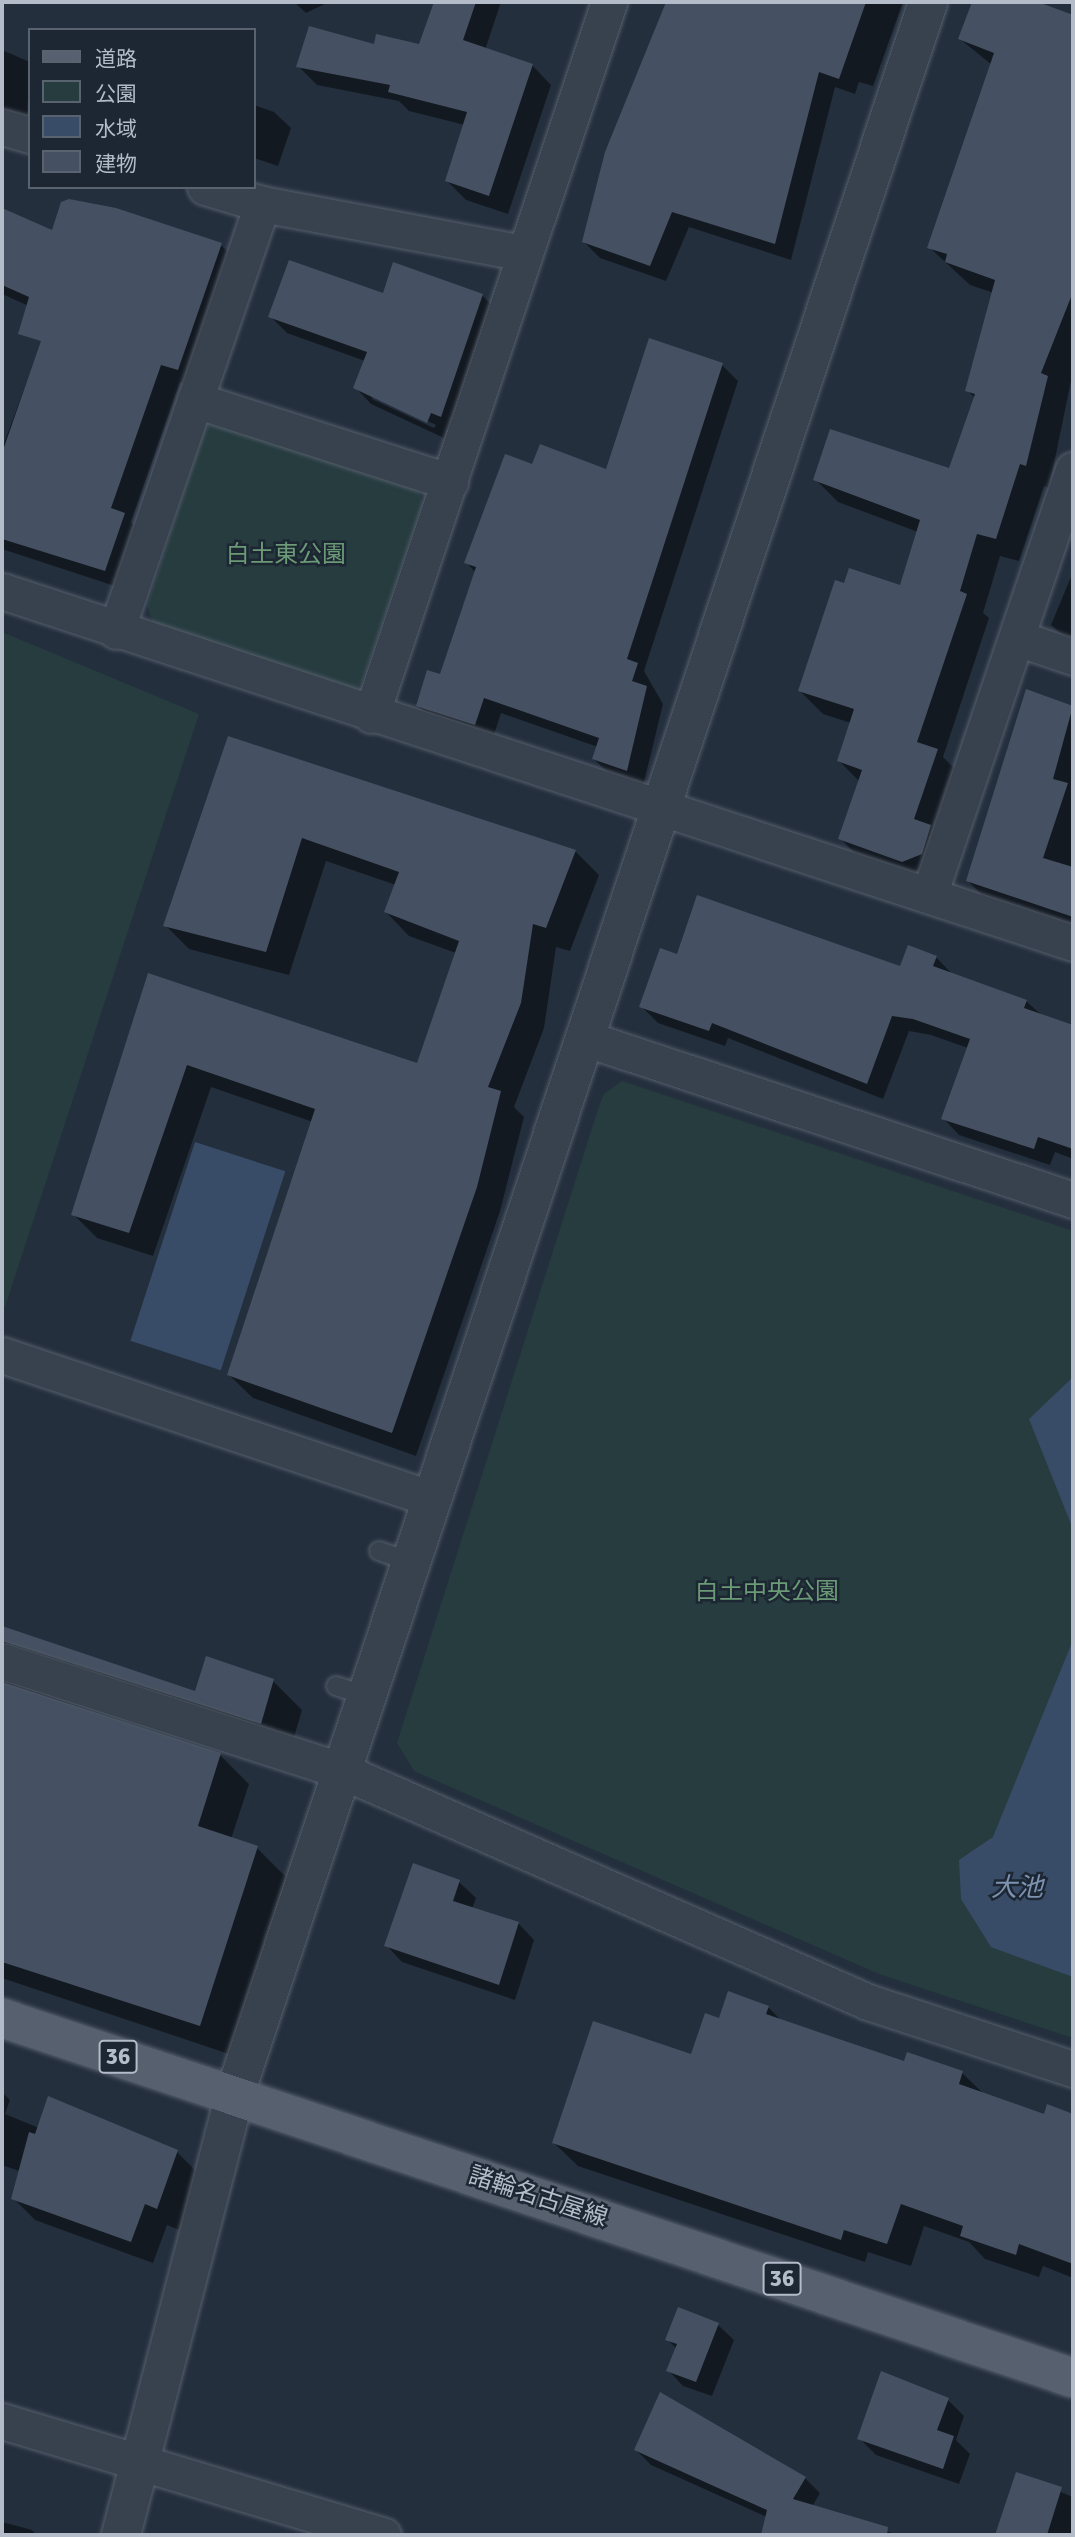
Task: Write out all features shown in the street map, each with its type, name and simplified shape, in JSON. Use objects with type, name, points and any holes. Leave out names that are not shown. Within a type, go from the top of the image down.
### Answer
[{"type":"main road","name":"諸輪名古屋線","points":[[2,2018],[1073,2378]]},
{"type":"street","points":[[371,715],[609,2]]},
{"type":"street","points":[[121,2535],[234,2097],[341,1771],[351,1691],[395,1556],[432,1499],[928,2]]},
{"type":"street","points":[[2,127],[28,134]]},
{"type":"street","points":[[212,189],[262,204],[524,253]]},
{"type":"street","points":[[116,631],[262,204]]},
{"type":"street","points":[[195,400],[450,482]]},
{"type":"street","points":[[929,895],[1073,470]]},
{"type":"street","points":[[2,591],[616,797],[663,806],[1073,943]]},
{"type":"street","points":[[1017,638],[1073,657]]},
{"type":"street","points":[[584,1038],[1073,1200]]},
{"type":"street","points":[[2,1355],[432,1499]]},
{"type":"street","points":[[2,1661],[341,1771],[868,2002],[1073,2070]]},
{"type":"street","points":[[2,2421],[383,2535]]},
{"type":"green space","name":"白土東公園","points":[[222,420],[414,482],[423,501],[362,682],[353,691],[154,626],[147,605],[205,428]]},
{"type":"green space","points":[[2,632],[199,714],[5,1307],[2,1306]]},
{"type":"green space","name":"白土中央公園","points":[[622,1081],[1073,1231],[1073,2038],[879,1974],[592,1849],[414,1771],[397,1743],[599,1106],[604,1094]]},
{"type":"water","points":[[195,1142],[285,1171],[221,1370],[130,1341]]},
{"type":"water","points":[[1073,1377],[1073,1529],[1029,1419]]},
{"type":"water","name":"大池","points":[[1073,1640],[1073,1977],[991,1947],[961,1899],[959,1860],[993,1837]]},
{"type":"building","points":[[434,2],[476,2],[463,40],[533,64],[489,196],[445,181],[467,112],[388,92],[390,85],[296,67],[309,26],[374,44],[376,34],[419,44]]},
{"type":"building","points":[[666,2],[866,2],[839,79],[819,72],[775,244],[672,212],[650,266],[582,242],[605,152]]},
{"type":"building","points":[[972,2],[1038,2],[1073,15],[1073,292],[1041,373],[1048,376],[1026,466],[1020,464],[996,539],[977,534],[960,591],[967,594],[917,742],[938,749],[914,819],[931,825],[922,854],[902,862],[838,839],[862,770],[837,761],[854,709],[798,691],[835,580],[844,583],[849,568],[900,585],[920,520],[813,480],[830,429],[949,468],[975,394],[965,391],[995,280],[945,262],[947,254],[927,248],[994,53],[958,39]]},
{"type":"building","points":[[69,199],[116,208],[222,243],[178,370],[161,365],[111,508],[125,513],[105,571],[2,539],[2,453],[41,341],[18,334],[29,297],[2,285],[2,208],[52,230],[61,202]]},
{"type":"building","points":[[289,260],[383,293],[393,262],[483,294],[441,417],[431,413],[427,423],[353,388],[367,352],[268,317]]},
{"type":"building","points":[[649,338],[723,363],[627,659],[638,663],[632,681],[647,686],[627,771],[592,759],[599,738],[484,698],[475,725],[416,706],[427,670],[440,674],[476,567],[464,563],[505,454],[532,464],[540,444],[606,469]]},
{"type":"building","points":[[1026,689],[1073,706],[1053,779],[1068,783],[1043,858],[1073,867],[1073,917],[966,881]]},
{"type":"building","points":[[228,736],[576,850],[546,928],[533,924],[521,1003],[488,1087],[501,1091],[477,1187],[392,1433],[227,1375],[315,1109],[187,1065],[129,1233],[71,1215],[148,973],[417,1063],[459,941],[384,912],[399,872],[302,838],[266,952],[163,926]]},
{"type":"building","points":[[697,895],[900,966],[908,945],[937,956],[933,966],[1027,1000],[1024,1008],[1073,1025],[1073,1149],[1038,1137],[1034,1149],[941,1119],[970,1039],[913,1019],[892,1016],[867,1084],[712,1023],[709,1031],[639,1007],[660,948],[677,954]]},
{"type":"building","points":[[2,1626],[195,1691],[206,1656],[274,1679],[261,1724],[2,1641]]},
{"type":"building","points":[[2,1682],[221,1753],[198,1826],[258,1846],[200,2026],[2,1962]]},
{"type":"building","points":[[413,1863],[460,1880],[453,1901],[519,1922],[499,1985],[384,1946]]},
{"type":"building","points":[[728,1991],[769,2006],[766,2014],[827,2035],[904,2061],[907,2052],[963,2071],[959,2084],[1044,2114],[1047,2104],[1073,2114],[1073,2264],[1019,2244],[1016,2255],[960,2236],[963,2226],[901,2204],[887,2244],[844,2230],[841,2240],[552,2143],[593,2021],[691,2054],[705,2013],[719,2018]]},
{"type":"building","points":[[48,2096],[178,2150],[157,2209],[145,2204],[131,2242],[11,2199],[29,2132],[35,2134]]},
{"type":"building","points":[[678,2307],[719,2323],[696,2382],[666,2371],[677,2344],[665,2340]]},
{"type":"building","points":[[881,2371],[949,2398],[937,2430],[954,2436],[943,2469],[857,2439]]},
{"type":"building","points":[[660,2392],[806,2477],[793,2499],[888,2527],[887,2535],[761,2535],[767,2510],[634,2450]]},
{"type":"building","points":[[1016,2472],[1062,2487],[1047,2535],[995,2535]]}]
